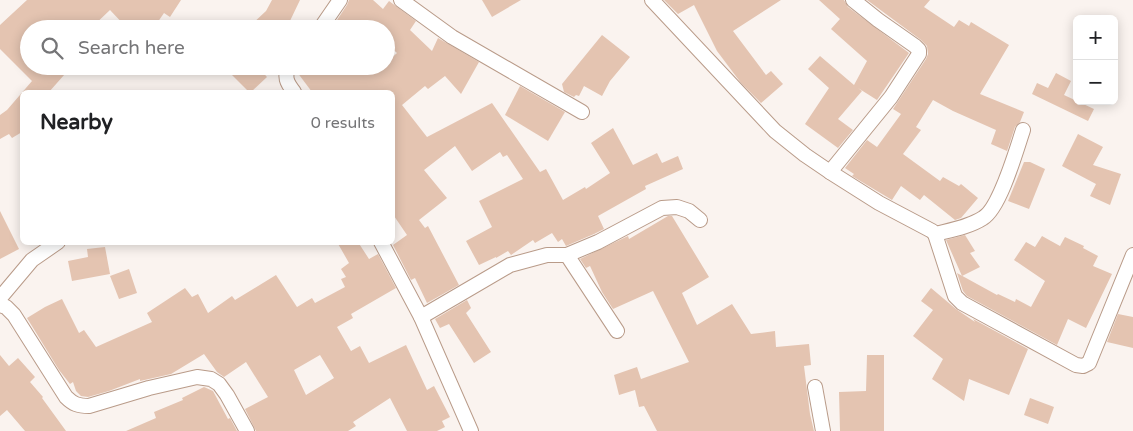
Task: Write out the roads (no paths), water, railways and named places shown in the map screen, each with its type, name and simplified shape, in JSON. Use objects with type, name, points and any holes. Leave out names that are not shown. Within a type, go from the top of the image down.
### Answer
[{"type":"street","points":[[326,20],[340,0]]},
{"type":"street","points":[[400,0],[452,37],[582,112]]},
{"type":"street","points":[[652,0],[774,131],[830,172],[879,203],[928,228],[935,234],[955,296],[962,303],[1076,365],[1084,366],[1089,362],[1133,255]]},
{"type":"street","points":[[830,172],[891,97],[919,54],[919,50],[915,46],[853,0]]},
{"type":"street","points":[[286,75],[287,83],[292,90]]},
{"type":"street","points":[[935,234],[969,226],[988,215],[999,195],[1024,130]]},
{"type":"street","points":[[421,317],[510,265],[547,255],[567,255],[598,242],[662,208],[677,207],[689,211],[700,220]]},
{"type":"street","points":[[0,298],[32,260],[54,245]]},
{"type":"street","points":[[383,245],[421,317],[471,431]]},
{"type":"street","points":[[567,255],[617,331]]},
{"type":"street","points":[[0,305],[14,315],[66,397],[73,403],[80,406],[89,406],[149,388],[197,377],[210,379],[219,384],[227,395],[247,431]]},
{"type":"street","points":[[815,387],[823,431]]}]
